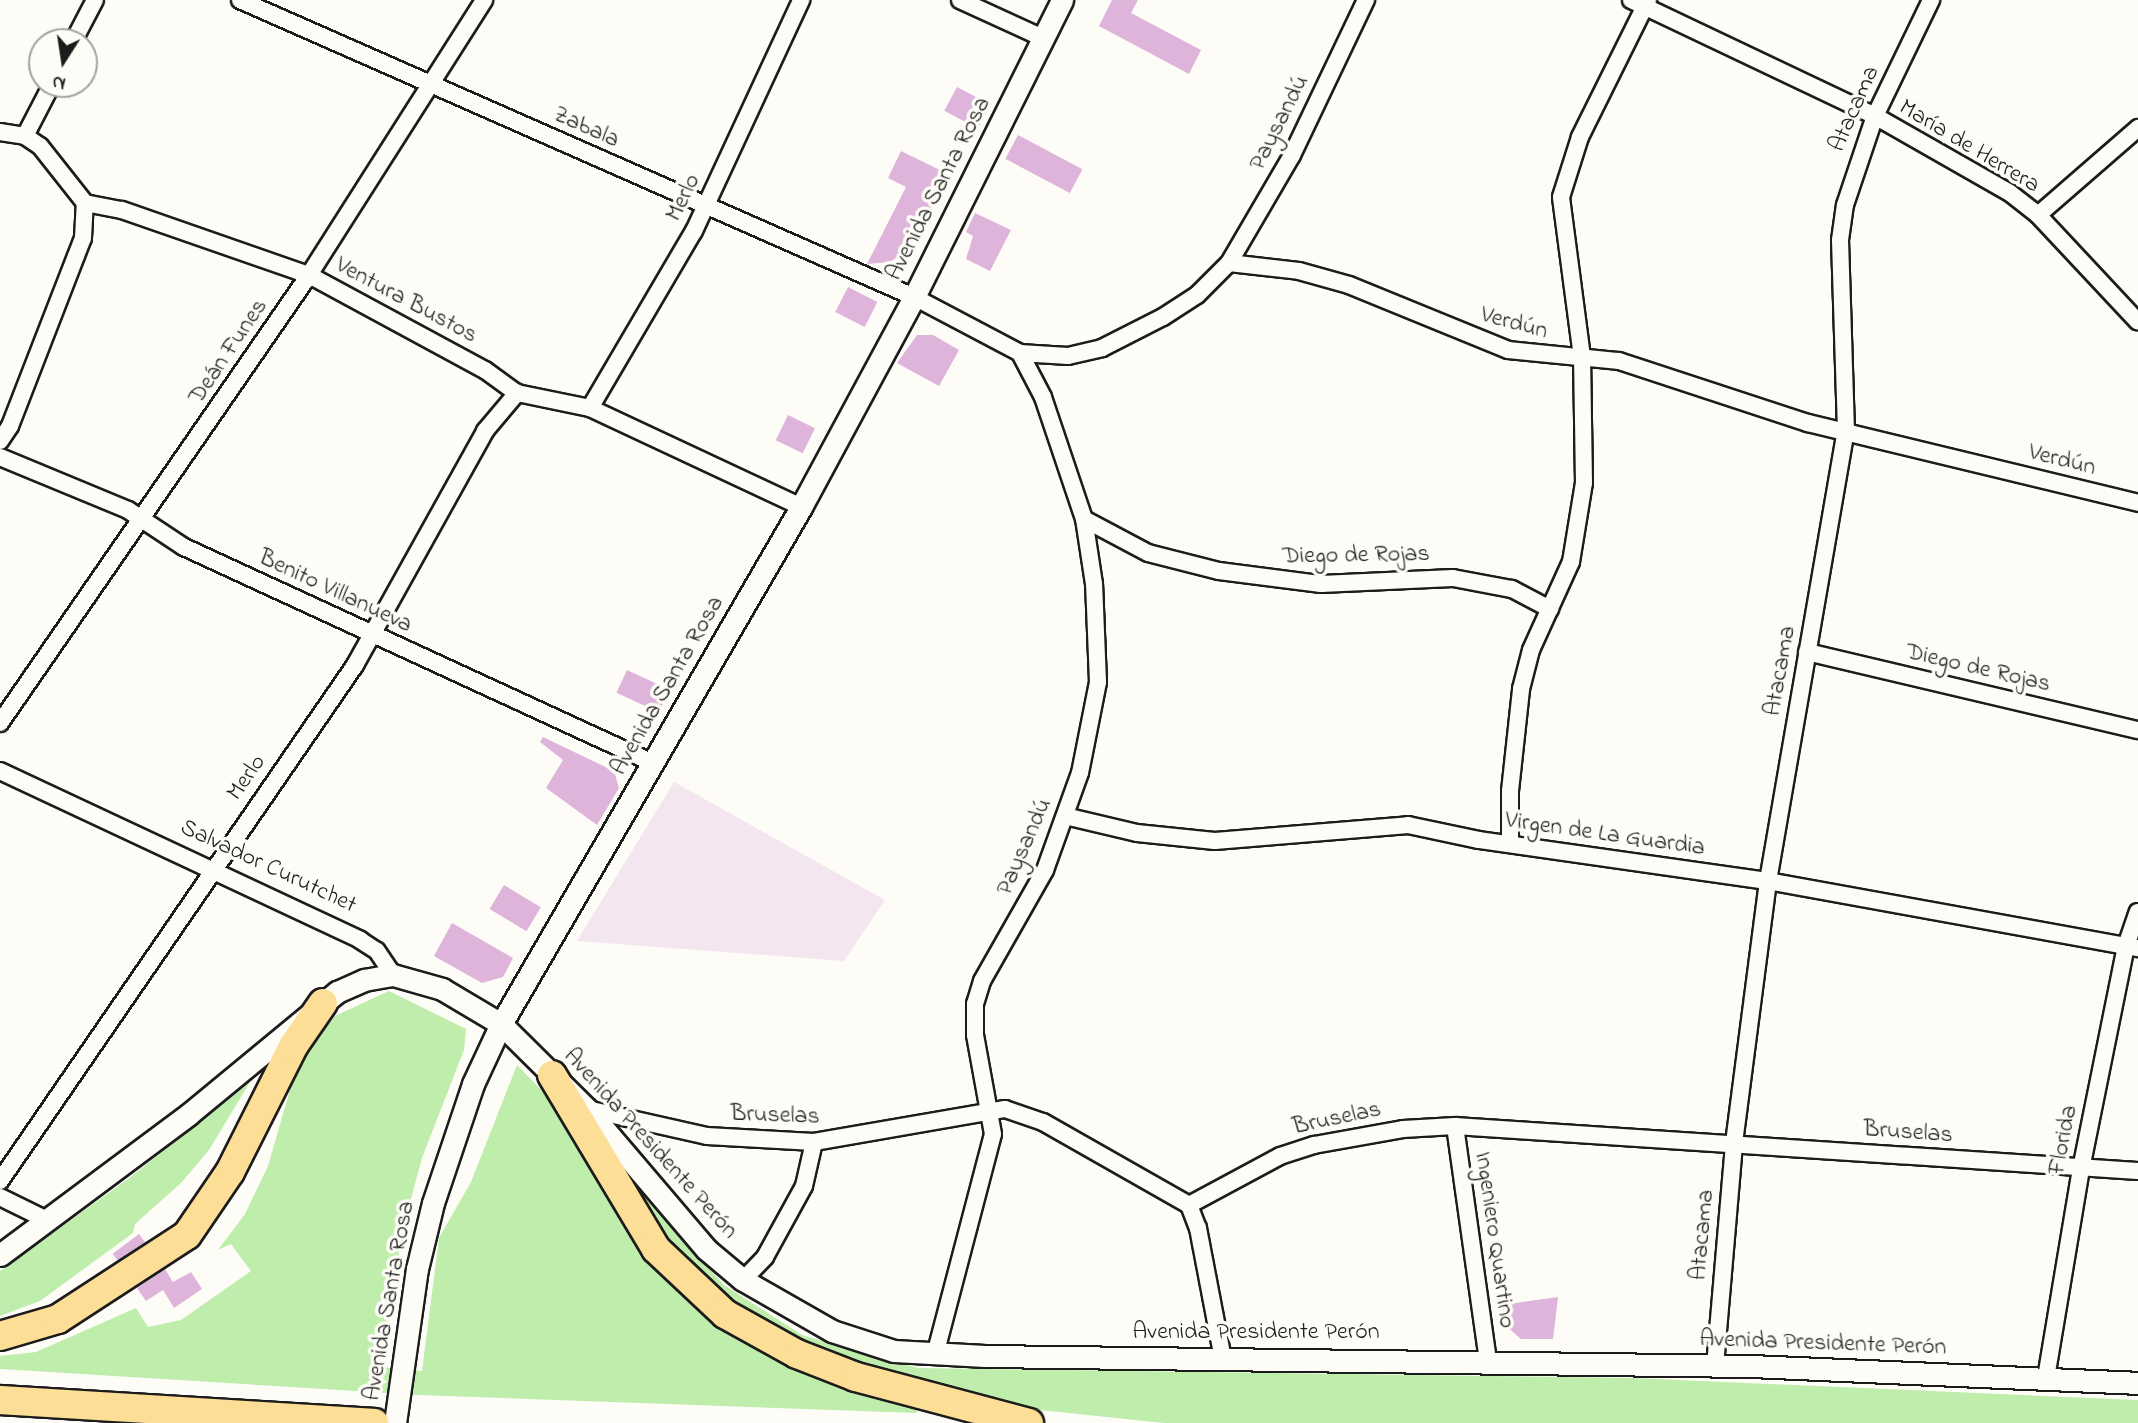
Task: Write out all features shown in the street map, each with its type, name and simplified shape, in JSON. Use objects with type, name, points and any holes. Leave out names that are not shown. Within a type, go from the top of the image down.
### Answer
[{"type":"highway","points":[[0,1336],[58,1319],[187,1235],[230,1172],[293,1045],[323,1003]]},
{"type":"highway","points":[[552,1075],[656,1249],[725,1314],[797,1354],[856,1377],[1029,1423]]},
{"type":"highway","points":[[0,1400],[374,1423]]},
{"type":"street","points":[[81,28],[95,0]]},
{"type":"street","name":"Zabala","points":[[240,0],[914,297]]},
{"type":"street","name":"Deán Funes","points":[[0,723],[309,275],[433,85],[484,0]]},
{"type":"street","name":"Merlo","points":[[590,408],[706,206],[802,0]]},
{"type":"street","points":[[960,0],[1043,38]]},
{"type":"street","name":"Avenida Santa Rosa","points":[[395,1423],[406,1338],[433,1203],[473,1084],[501,1024],[655,764],[801,506],[914,297],[1062,0]]},
{"type":"street","name":"Paysandú","points":[[1229,263],[1292,155],[1366,0]]},
{"type":"street","name":"Atacama","points":[[1715,1366],[1734,1143],[1768,881],[1846,431],[1840,240],[1853,171],[1875,116],[1931,0]]},
{"type":"street","points":[[1510,844],[1510,792],[1521,688],[1531,650],[1571,562],[1583,494],[1582,357],[1561,197],[1580,136],[1641,2]]},
{"type":"street","name":"María de Herrera","points":[[1641,2],[1875,116],[1979,174],[2038,215],[2138,322]]},
{"type":"street","points":[[25,136],[45,98]]},
{"type":"street","points":[[2038,215],[2138,128]]},
{"type":"street","points":[[0,132],[25,136],[40,146],[85,203],[79,247],[10,426],[0,440]]},
{"type":"street","name":"Ventura Bustos","points":[[85,203],[122,211],[309,275],[485,370],[517,393],[590,408],[801,506]]},
{"type":"street","points":[[914,297],[1020,353],[1068,356],[1102,348],[1164,317],[1197,295],[1229,263]]},
{"type":"street","name":"Verdún","points":[[1229,263],[1299,271],[1349,285],[1508,350],[1619,361],[1766,411],[2138,503]]},
{"type":"street","name":"Paysandú","points":[[934,1355],[989,1158],[993,1134],[975,1035],[975,1004],[982,981],[1045,870],[1065,817],[1092,726],[1098,682],[1094,584],[1084,519],[1043,397],[1020,353]]},
{"type":"street","name":"Merlo","points":[[0,1181],[211,868],[374,635],[485,431],[517,393]]},
{"type":"street","name":"Benito Villanueva","points":[[0,457],[111,502],[184,547],[655,764]]},
{"type":"street","name":"Diego de Rojas","points":[[1084,519],[1148,553],[1219,571],[1321,584],[1453,578],[1512,590],[1550,609]]},
{"type":"street","name":"Diego de Rojas","points":[[1807,652],[2138,730]]},
{"type":"street","name":"Salvador Curutchet","points":[[0,771],[360,940],[377,951],[393,975]]},
{"type":"street","name":"Virgen de La Guardia","points":[[1065,817],[1137,833],[1215,841],[1408,825],[1510,844],[1768,881],[2132,947]]},
{"type":"street","name":"Florida","points":[[2046,1378],[2081,1169],[2138,912]]},
{"type":"street","points":[[0,1255],[190,1114],[323,1003],[364,980],[393,975],[442,989],[501,1024]]},
{"type":"street","name":"Avenida Presidente Perón","points":[[501,1024],[587,1109],[706,1249],[743,1280],[832,1331],[894,1351],[934,1355],[1715,1366],[2138,1383]]},
{"type":"street","name":"Bruselas","points":[[587,1109],[708,1136],[814,1142],[988,1109],[1005,1109],[1043,1122],[1189,1205],[1280,1156],[1314,1145],[1403,1129],[1455,1126],[2138,1171]]},
{"type":"street","name":"Ingeniero Quartino","points":[[1455,1126],[1488,1361]]},
{"type":"street","points":[[743,1280],[765,1257],[804,1186],[814,1142]]},
{"type":"street","points":[[0,1197],[49,1221]]},
{"type":"street","points":[[1189,1205],[1198,1227],[1223,1359]]},
{"type":"shaded area","points":[[674,782],[885,900],[844,961],[577,941]]},
{"type":"green space","points":[[389,991],[466,1029],[464,1050],[422,1158],[404,1224],[379,1367],[422,1371],[439,1238],[471,1182],[517,1065],[572,1121],[639,1240],[770,1353],[873,1397],[918,1408],[916,1413],[420,1395],[0,1369],[0,1356],[36,1352],[136,1308],[148,1327],[181,1320],[251,1271],[231,1244],[218,1250],[245,1214],[268,1166],[298,1062],[335,1016]]},
{"type":"green space","points":[[250,1082],[209,1150],[181,1183],[135,1224],[133,1233],[40,1301],[0,1316],[0,1271],[128,1179]]},
{"type":"green space","points":[[612,1160],[724,1285],[802,1335],[918,1368],[1633,1378],[2138,1400],[2138,1423],[1164,1423],[962,1402],[814,1353],[725,1302],[659,1234]]},
{"type":"building","points":[[1112,0],[1138,0],[1131,13],[1201,50],[1189,74],[1099,26]]},
{"type":"building","points":[[957,87],[991,105],[978,129],[944,111]]},
{"type":"building","points":[[1018,135],[1082,169],[1070,193],[1005,159]]},
{"type":"building","points":[[901,151],[948,174],[918,234],[902,254],[890,262],[867,264],[906,187],[888,178]]},
{"type":"building","points":[[975,213],[1011,230],[990,271],[966,259],[973,236],[966,232]]},
{"type":"building","points":[[848,287],[877,302],[865,327],[835,312]]},
{"type":"building","points":[[917,335],[933,335],[959,350],[939,386],[897,363]]},
{"type":"building","points":[[788,415],[815,428],[803,453],[776,440]]},
{"type":"building","points":[[627,670],[670,690],[659,713],[616,693]]},
{"type":"building","points":[[543,737],[614,771],[619,788],[597,825],[546,788],[563,760],[540,742]]},
{"type":"building","points":[[504,885],[541,907],[526,931],[490,909]]},
{"type":"building","points":[[452,923],[513,958],[503,977],[482,983],[434,956]]},
{"type":"building","points":[[139,1234],[145,1242],[119,1262],[113,1254]]},
{"type":"building","points":[[165,1269],[173,1282],[191,1272],[202,1289],[174,1308],[163,1290],[146,1301],[137,1288]]},
{"type":"building","points":[[1558,1297],[1553,1339],[1521,1339],[1506,1326],[1502,1305]]}]
